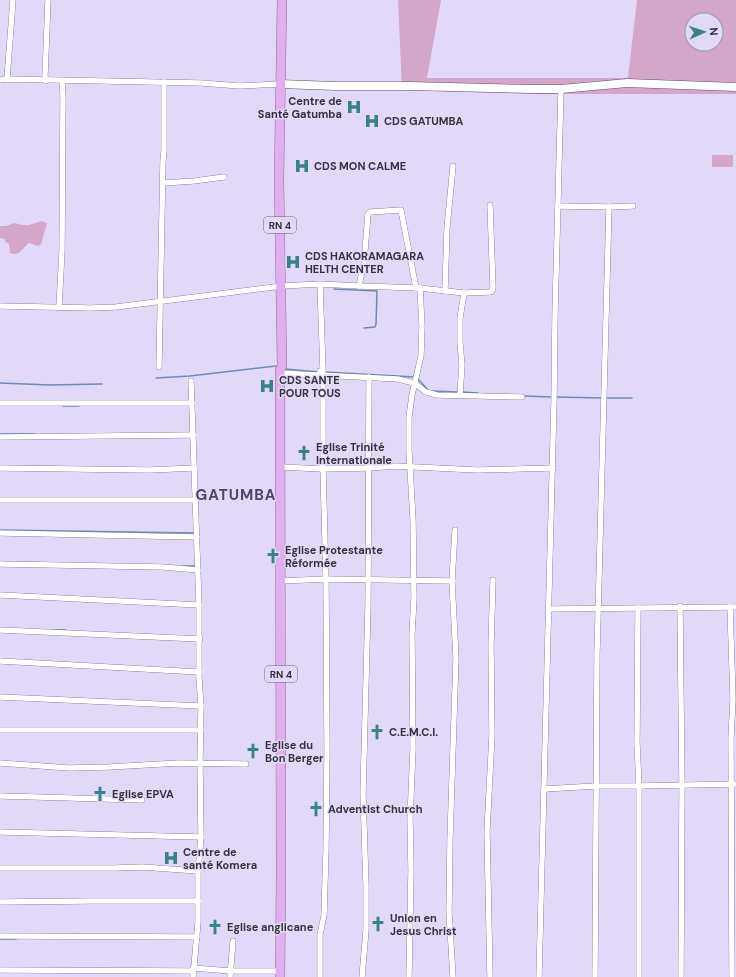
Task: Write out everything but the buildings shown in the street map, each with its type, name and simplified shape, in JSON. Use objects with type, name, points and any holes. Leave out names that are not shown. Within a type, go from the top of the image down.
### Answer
[{"type":"main road","name":"RN 4","points":[[280,974],[280,373],[282,366],[282,286],[279,178],[280,84],[283,28],[282,0]]},
{"type":"main road","points":[[280,84],[561,89],[627,83],[736,87]]},
{"type":"street","points":[[6,79],[14,0]]},
{"type":"street","points":[[46,81],[48,0]]},
{"type":"street","points":[[0,80],[164,82],[240,86],[280,84]]},
{"type":"street","points":[[59,307],[62,251],[62,81]]},
{"type":"street","points":[[159,367],[164,82]]},
{"type":"street","points":[[539,977],[555,392],[555,314],[561,89]]},
{"type":"street","points":[[445,291],[448,220],[453,166]]},
{"type":"street","points":[[162,183],[224,177]]},
{"type":"street","points":[[0,306],[116,307],[282,286],[320,284],[418,288],[464,293],[490,292],[492,291],[490,205]]},
{"type":"street","points":[[558,206],[633,206]]},
{"type":"street","points":[[594,977],[598,607],[609,207]]},
{"type":"street","points":[[359,286],[364,263],[368,214],[370,212],[401,210],[418,288],[422,326],[421,356],[415,379],[409,417],[409,468],[413,519],[414,580],[409,977]]},
{"type":"street","points":[[320,284],[323,371],[321,374],[326,579],[326,850],[324,915],[320,935],[320,977]]},
{"type":"street","points":[[460,393],[462,365],[460,318],[464,293]]},
{"type":"street","points":[[280,373],[415,379],[426,392],[437,395],[460,393],[522,397]]},
{"type":"street","points":[[362,977],[366,930],[363,794],[368,580],[369,377]]},
{"type":"street","points":[[191,381],[196,500],[201,706],[201,837],[198,871],[197,937],[193,972]]},
{"type":"street","points":[[0,403],[192,403]]},
{"type":"street","points":[[0,437],[193,435]]},
{"type":"street","points":[[281,467],[323,469],[395,466],[409,468],[477,470],[553,468]]},
{"type":"street","points":[[0,468],[150,470],[194,468]]},
{"type":"street","points":[[0,500],[196,500]]},
{"type":"street","points":[[453,977],[449,912],[456,658],[452,581],[455,530]]},
{"type":"street","points":[[0,533],[197,536]]},
{"type":"street","points":[[0,564],[198,570]]},
{"type":"street","points":[[280,581],[326,579],[452,581]]},
{"type":"street","points":[[490,977],[487,832],[492,735],[491,645],[493,580]]},
{"type":"street","points":[[0,595],[199,605]]},
{"type":"street","points":[[549,609],[680,606],[733,607],[733,699],[731,738],[734,784],[732,977]]},
{"type":"street","points":[[680,606],[682,785],[681,977]]},
{"type":"street","points":[[638,608],[637,743],[639,786],[640,977]]},
{"type":"street","points":[[0,630],[200,639]]},
{"type":"street","points":[[0,660],[199,672]]},
{"type":"street","points":[[0,697],[201,706]]},
{"type":"street","points":[[0,730],[201,730]]},
{"type":"street","points":[[0,763],[68,768],[109,768],[200,763],[246,764]]},
{"type":"street","points":[[544,789],[596,786],[734,784]]},
{"type":"street","points":[[0,796],[142,800]]},
{"type":"street","points":[[0,832],[201,837]]},
{"type":"street","points":[[0,868],[142,867],[198,871]]},
{"type":"street","points":[[0,902],[198,901]]},
{"type":"street","points":[[0,936],[197,937]]},
{"type":"street","points":[[230,974],[233,941]]},
{"type":"street","points":[[0,970],[280,974]]},
{"type":"shaded area","points":[[398,0],[441,0],[427,78],[628,78],[637,0],[736,0],[736,94],[539,94],[402,90]]},
{"type":"shaded area","points":[[712,155],[733,155],[733,167],[712,167]]},
{"type":"shaded area","points":[[42,221],[47,223],[41,244],[38,246],[29,243],[19,253],[13,254],[10,253],[9,244],[4,239],[0,238],[0,226],[6,226],[14,223],[29,225]]},
{"type":"waterway","points":[[334,289],[377,291],[375,327],[364,328]]},
{"type":"waterway","points":[[156,378],[190,376],[276,366]]},
{"type":"waterway","points":[[285,369],[319,372]]},
{"type":"waterway","points":[[325,372],[415,377]]},
{"type":"waterway","points":[[418,379],[429,391]]},
{"type":"waterway","points":[[0,383],[50,385],[102,384]]},
{"type":"waterway","points":[[432,391],[459,392]]},
{"type":"waterway","points":[[462,392],[478,393]]},
{"type":"waterway","points":[[524,396],[552,397]]},
{"type":"waterway","points":[[556,397],[602,398]]},
{"type":"waterway","points":[[606,398],[632,398]]},
{"type":"waterway","points":[[63,406],[79,406]]},
{"type":"waterway","points":[[0,434],[35,434]]},
{"type":"waterway","points":[[0,530],[195,533]]},
{"type":"waterway","points":[[183,566],[195,566]]},
{"type":"waterway","points":[[54,630],[66,630]]},
{"type":"waterway","points":[[0,939],[16,939]]},
{"type":"place","name":"Centre de Santé Gatumba","points":[[354,107]]},
{"type":"place","name":"CDS GATUMBA","points":[[372,121]]},
{"type":"place","name":"CDS MON CALME","points":[[302,166]]},
{"type":"place","name":"CDS HAKORAMAGARA HELTH CENTER","points":[[293,262]]},
{"type":"place","name":"CDS SANTE POUR TOUS","points":[[267,386]]},
{"type":"place","name":"Eglise Trinité Internationale","points":[[304,453]]},
{"type":"place","name":"Eglise Protestante Réformée","points":[[273,556]]},
{"type":"place","name":"C.E.M.C.I.","points":[[377,732]]},
{"type":"place","name":"Eglise du Bon Berger","points":[[253,751]]},
{"type":"place","name":"Eglise EPVA","points":[[100,794]]},
{"type":"place","name":"Adventist Church","points":[[316,809]]},
{"type":"place","name":"Centre de santé Komera","points":[[171,858]]},
{"type":"place","name":"Union en Jesus Christ","points":[[378,924]]},
{"type":"place","name":"Eglise anglicane","points":[[215,927]]},
{"type":"district","name":"GATUMBA","points":[[236,495]]}]
